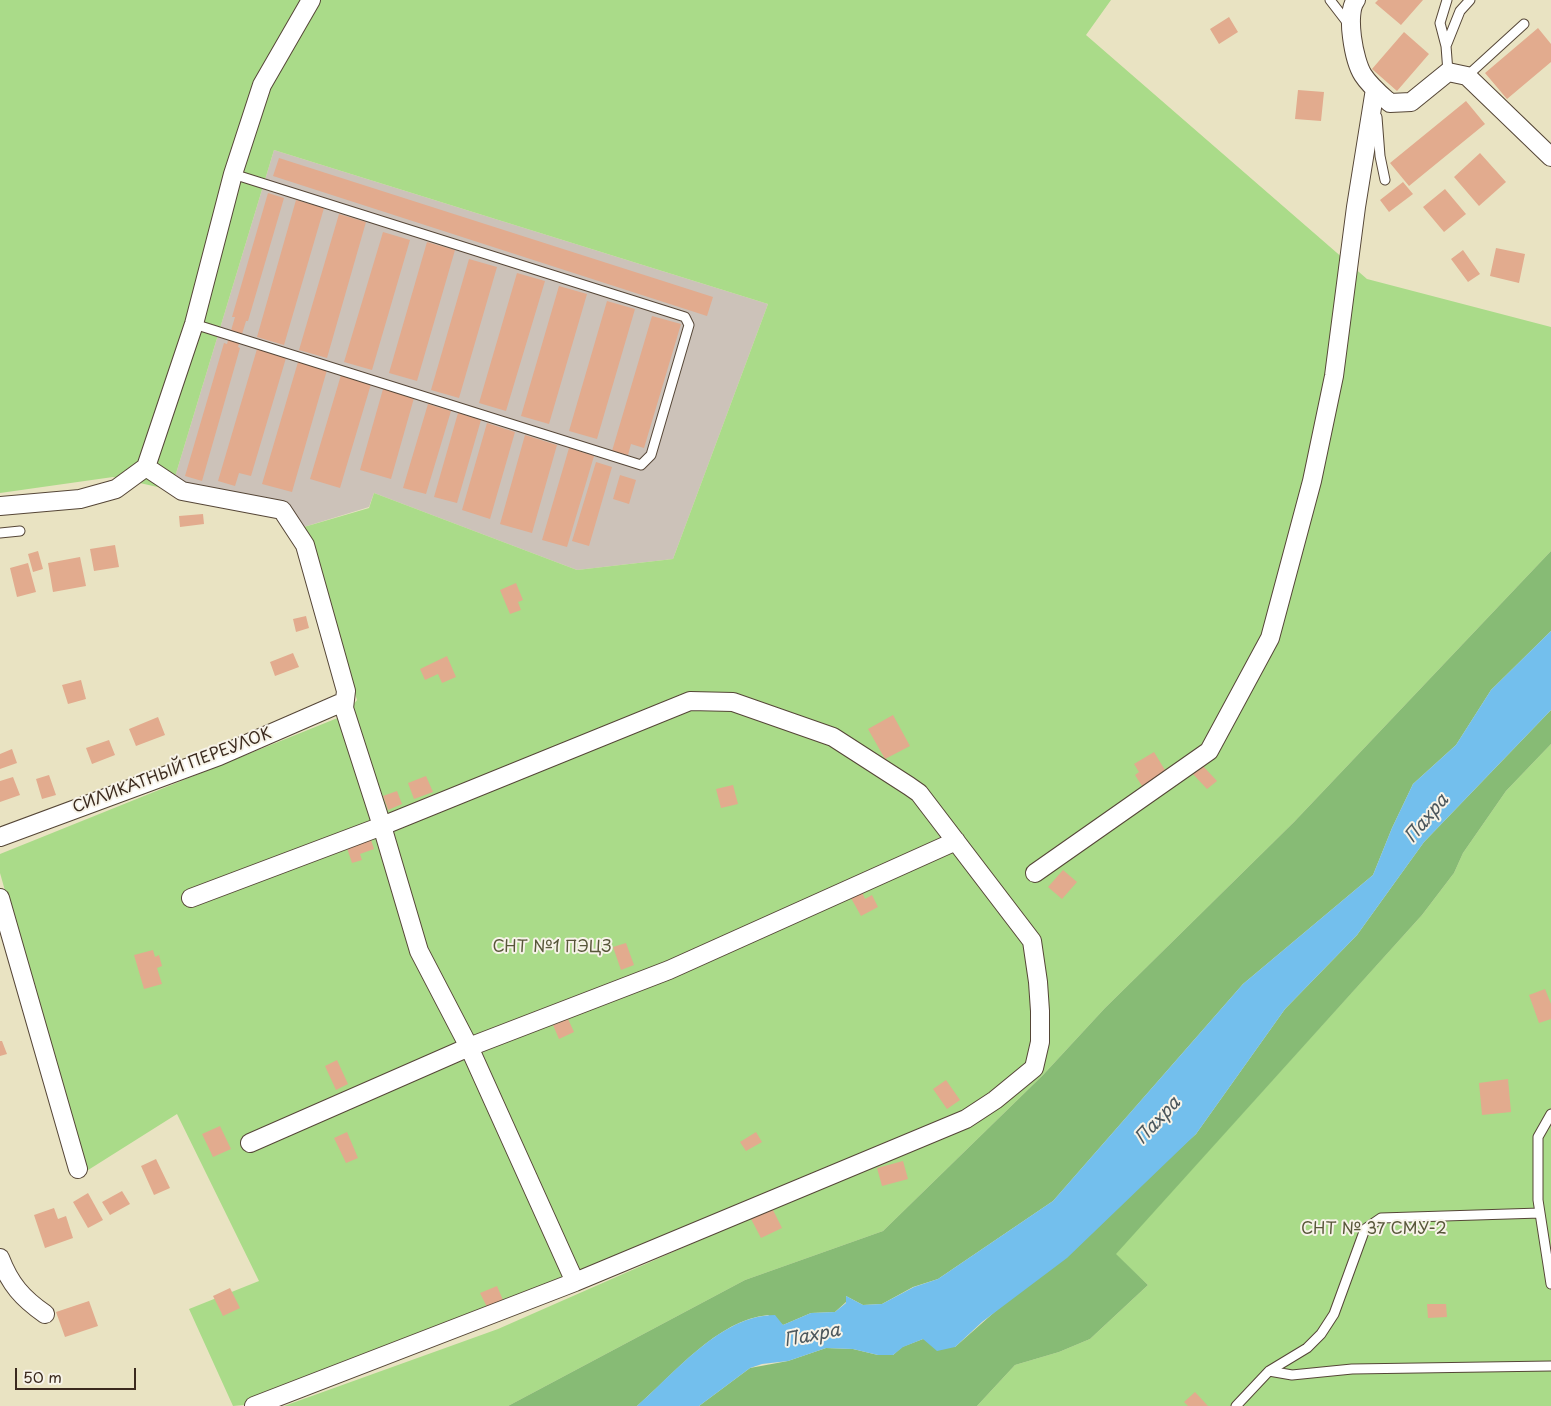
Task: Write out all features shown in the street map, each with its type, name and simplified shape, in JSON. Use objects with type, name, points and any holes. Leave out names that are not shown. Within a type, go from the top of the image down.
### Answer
[{"type":"street","points":[[0,506],[80,499],[116,489],[146,467],[194,324],[233,174],[262,85],[310,0]]},
{"type":"street","points":[[1356,0],[1352,4],[1351,27],[1362,74],[1374,89],[1390,103],[1411,102],[1448,72],[1467,76],[1551,157]]},
{"type":"street","points":[[1035,872],[1208,751],[1270,638],[1312,481],[1334,376],[1356,207],[1374,89]]},
{"type":"street","points":[[146,467],[182,490],[282,510],[304,545],[346,691],[343,702],[382,826],[418,951],[469,1047],[575,1282]]},
{"type":"street","points":[[191,898],[382,826],[690,701],[733,702],[832,737],[918,793],[1032,941],[1038,982],[1040,1042],[1034,1068],[995,1100],[966,1119],[575,1282],[254,1406]]},
{"type":"street","name":"СИЛИКАТНЫЙ ПЕРЕУЛОК","points":[[0,837],[218,756],[343,702]]},
{"type":"street","points":[[250,1142],[469,1047],[668,970],[956,841]]},
{"type":"street","points":[[0,898],[78,1169]]},
{"type":"street","points":[[0,1258],[3,1276],[25,1300],[44,1314]]},
{"type":"lane","points":[[1330,0],[1351,27]]},
{"type":"lane","points":[[1447,0],[1440,24],[1446,46],[1448,72]]},
{"type":"lane","points":[[1446,46],[1460,11],[1470,0]]},
{"type":"lane","points":[[1467,76],[1524,24]]},
{"type":"lane","points":[[1374,89],[1380,156],[1385,180]]},
{"type":"lane","points":[[194,324],[641,465],[651,455],[689,325],[685,317],[233,174]]},
{"type":"lane","points":[[0,533],[20,531]]},
{"type":"lane","points":[[1551,1114],[1538,1137],[1540,1213],[1551,1284]]},
{"type":"lane","points":[[1236,1406],[1269,1371],[1307,1348],[1320,1334],[1334,1314],[1365,1230],[1381,1218],[1540,1213]]},
{"type":"lane","points":[[1269,1371],[1292,1375],[1352,1369],[1551,1366]]},
{"type":"shaded area","points":[[274,150],[768,304],[673,559],[577,570],[374,493],[369,507],[304,527],[284,507],[171,490]]},
{"type":"green space","name":"СНТ №1 ПЭЦЗ","points":[[0,0],[1111,0],[1086,35],[1367,279],[1551,327],[1551,551],[1294,822],[1105,1008],[1043,1075],[883,1231],[745,1280],[508,1406],[284,1406],[498,1329],[723,1230],[254,1404],[233,1406],[189,1309],[259,1281],[177,1114],[85,1172],[0,873],[0,854],[345,715],[357,700],[304,527],[369,508],[374,493],[577,570],[673,559],[768,304],[274,150],[171,490],[113,477],[0,493]]},
{"type":"green space","points":[[1551,551],[1551,631],[1491,690],[1456,745],[1413,784],[1392,828],[1373,875],[1243,984],[1053,1201],[938,1279],[913,1287],[882,1304],[863,1305],[846,1296],[846,1302],[835,1312],[811,1313],[783,1325],[768,1315],[749,1319],[731,1327],[697,1350],[637,1406],[508,1406],[745,1280],[883,1231],[1043,1075],[1105,1008],[1294,822]]},
{"type":"green space","points":[[1551,710],[1551,744],[1506,791],[1463,853],[1454,873],[1422,915],[1116,1254],[1148,1285],[1090,1339],[1059,1352],[1015,1365],[977,1406],[699,1406],[750,1368],[788,1361],[826,1348],[853,1349],[878,1355],[893,1355],[902,1347],[923,1339],[955,1347],[1196,1134],[1285,1009],[1357,935],[1424,842]]},
{"type":"green space","name":"СНТ № 37 СМУ-2","points":[[1551,744],[1551,1406],[977,1406],[1015,1365],[1059,1352],[1090,1339],[1148,1285],[1115,1254],[1422,915],[1454,873],[1463,853],[1506,791]]},
{"type":"water","name":"Пахра","points":[[1551,631],[1551,710],[1424,842],[1357,935],[1285,1009],[1196,1134],[1067,1258],[982,1322],[955,1347],[937,1351],[923,1339],[903,1347],[893,1355],[878,1355],[853,1349],[826,1348],[788,1361],[762,1364],[750,1368],[699,1406],[637,1406],[700,1348],[736,1325],[755,1318],[775,1315],[783,1325],[811,1313],[835,1312],[846,1303],[846,1296],[863,1305],[882,1304],[914,1287],[938,1279],[1053,1201],[1243,984],[1373,875],[1392,828],[1413,784],[1456,745],[1491,690]]},
{"type":"building","points":[[1378,0],[1423,0],[1401,25],[1375,3]]},
{"type":"building","points":[[1229,17],[1238,32],[1219,44],[1210,29]]},
{"type":"building","points":[[1538,28],[1551,44],[1551,62],[1507,99],[1485,73]]},
{"type":"building","points":[[1404,32],[1429,54],[1397,91],[1372,69]]},
{"type":"building","points":[[1298,90],[1324,92],[1321,121],[1295,119]]},
{"type":"building","points":[[1466,101],[1485,124],[1409,186],[1390,163]]},
{"type":"building","points":[[1480,153],[1506,182],[1479,206],[1454,177]]},
{"type":"building","points":[[279,158],[713,297],[707,316],[273,176]]},
{"type":"building","points":[[1403,182],[1413,194],[1389,212],[1380,200]]},
{"type":"building","points":[[1445,189],[1466,214],[1444,232],[1423,207]]},
{"type":"building","points":[[268,193],[284,198],[248,321],[246,321],[238,347],[240,348],[202,481],[185,476],[224,343],[227,344],[235,317],[232,317]]},
{"type":"building","points":[[296,200],[324,208],[284,345],[257,337]]},
{"type":"building","points":[[339,214],[366,222],[327,358],[299,350]]},
{"type":"building","points":[[383,232],[410,240],[372,370],[344,362]]},
{"type":"building","points":[[427,242],[455,250],[417,381],[389,373]]},
{"type":"building","points":[[1496,248],[1525,254],[1519,283],[1490,276]]},
{"type":"building","points":[[1463,250],[1480,274],[1468,282],[1451,259]]},
{"type":"building","points":[[469,259],[497,267],[459,398],[431,390]]},
{"type":"building","points":[[517,273],[545,281],[506,411],[479,403]]},
{"type":"building","points":[[559,286],[587,294],[549,424],[521,416]]},
{"type":"building","points":[[607,301],[635,309],[597,439],[569,431]]},
{"type":"building","points":[[652,316],[681,324],[644,448],[631,444],[628,455],[612,451]]},
{"type":"building","points":[[257,349],[286,358],[251,476],[239,473],[235,486],[218,481]]},
{"type":"building","points":[[298,362],[327,370],[292,492],[262,484]]},
{"type":"building","points":[[341,375],[371,384],[340,488],[310,479]]},
{"type":"building","points":[[383,389],[414,398],[391,479],[360,470]]},
{"type":"building","points":[[428,404],[451,411],[426,494],[403,488]]},
{"type":"building","points":[[458,413],[481,420],[457,503],[434,497]]},
{"type":"building","points":[[487,423],[515,432],[490,519],[462,510]]},
{"type":"building","points":[[525,435],[557,445],[532,533],[500,524]]},
{"type":"building","points":[[569,448],[594,456],[567,547],[542,540]]},
{"type":"building","points":[[596,462],[612,467],[589,546],[572,541]]},
{"type":"building","points":[[620,475],[636,480],[629,504],[613,499]]},
{"type":"building","points":[[203,514],[204,524],[180,527],[179,516]]},
{"type":"building","points":[[115,545],[119,567],[94,571],[90,549]]},
{"type":"building","points":[[38,551],[43,569],[33,572],[28,554]]},
{"type":"building","points":[[80,557],[86,586],[53,592],[48,563]]},
{"type":"building","points":[[28,563],[36,592],[17,597],[10,568]]},
{"type":"building","points":[[516,583],[523,600],[518,602],[521,610],[510,614],[500,590]]},
{"type":"building","points":[[306,616],[309,628],[296,632],[293,619]]},
{"type":"building","points":[[293,653],[299,667],[275,676],[270,662]]},
{"type":"building","points":[[447,656],[456,677],[442,683],[438,674],[425,680],[420,669]]},
{"type":"building","points":[[81,680],[86,699],[68,704],[62,685]]},
{"type":"building","points":[[893,715],[910,746],[885,759],[868,729]]},
{"type":"building","points":[[158,717],[165,735],[136,746],[129,729]]},
{"type":"building","points":[[109,740],[115,755],[92,764],[86,748]]},
{"type":"building","points":[[12,749],[17,763],[0,769],[0,754]]},
{"type":"building","points":[[1154,752],[1168,775],[1148,788],[1145,784],[1142,786],[1135,775],[1139,772],[1134,764]]},
{"type":"building","points":[[1202,765],[1217,781],[1207,789],[1192,773]]},
{"type":"building","points":[[49,775],[56,795],[42,799],[36,779]]},
{"type":"building","points":[[426,776],[433,792],[414,799],[408,783]]},
{"type":"building","points":[[13,777],[20,795],[0,802],[0,781]]},
{"type":"building","points":[[733,785],[738,804],[721,808],[716,789]]},
{"type":"building","points":[[397,791],[402,804],[388,810],[383,796]]},
{"type":"building","points":[[370,837],[374,849],[360,854],[362,860],[352,863],[346,845]]},
{"type":"building","points":[[1063,870],[1077,882],[1062,899],[1048,887]]},
{"type":"building","points":[[862,892],[865,899],[872,895],[878,907],[861,916],[851,898]]},
{"type":"building","points":[[626,943],[634,965],[621,970],[613,947]]},
{"type":"building","points":[[153,950],[155,957],[159,955],[162,966],[157,968],[162,984],[144,989],[134,955]]},
{"type":"building","points":[[1545,989],[1551,1004],[1551,1019],[1539,1023],[1529,995]]},
{"type":"building","points":[[568,1019],[574,1032],[559,1039],[553,1025]]},
{"type":"building","points":[[0,1041],[2,1041],[7,1054],[0,1056]]},
{"type":"building","points":[[337,1060],[348,1084],[336,1090],[325,1066]]},
{"type":"building","points":[[1508,1079],[1511,1112],[1482,1115],[1479,1083]]},
{"type":"building","points":[[946,1080],[960,1100],[947,1109],[933,1089]]},
{"type":"building","points":[[220,1126],[231,1149],[213,1157],[202,1134]]},
{"type":"building","points":[[347,1132],[358,1158],[346,1163],[334,1138]]},
{"type":"building","points":[[756,1132],[762,1142],[746,1151],[740,1142]]},
{"type":"building","points":[[156,1159],[170,1188],[154,1195],[141,1166]]},
{"type":"building","points":[[903,1161],[908,1179],[882,1186],[877,1168]]},
{"type":"building","points":[[122,1191],[130,1204],[110,1215],[102,1202]]},
{"type":"building","points":[[88,1193],[103,1220],[88,1228],[73,1202]]},
{"type":"building","points":[[771,1206],[782,1228],[761,1238],[750,1217]]},
{"type":"building","points":[[54,1208],[58,1219],[66,1216],[73,1238],[45,1248],[34,1215]]},
{"type":"building","points":[[497,1286],[503,1300],[487,1307],[480,1293]]},
{"type":"building","points":[[230,1288],[240,1308],[223,1316],[213,1296]]},
{"type":"building","points":[[89,1301],[98,1326],[65,1337],[56,1312]]},
{"type":"building","points":[[1427,1304],[1446,1304],[1447,1317],[1428,1318]]},
{"type":"building","points":[[1195,1392],[1208,1406],[1188,1406],[1184,1402]]}]
